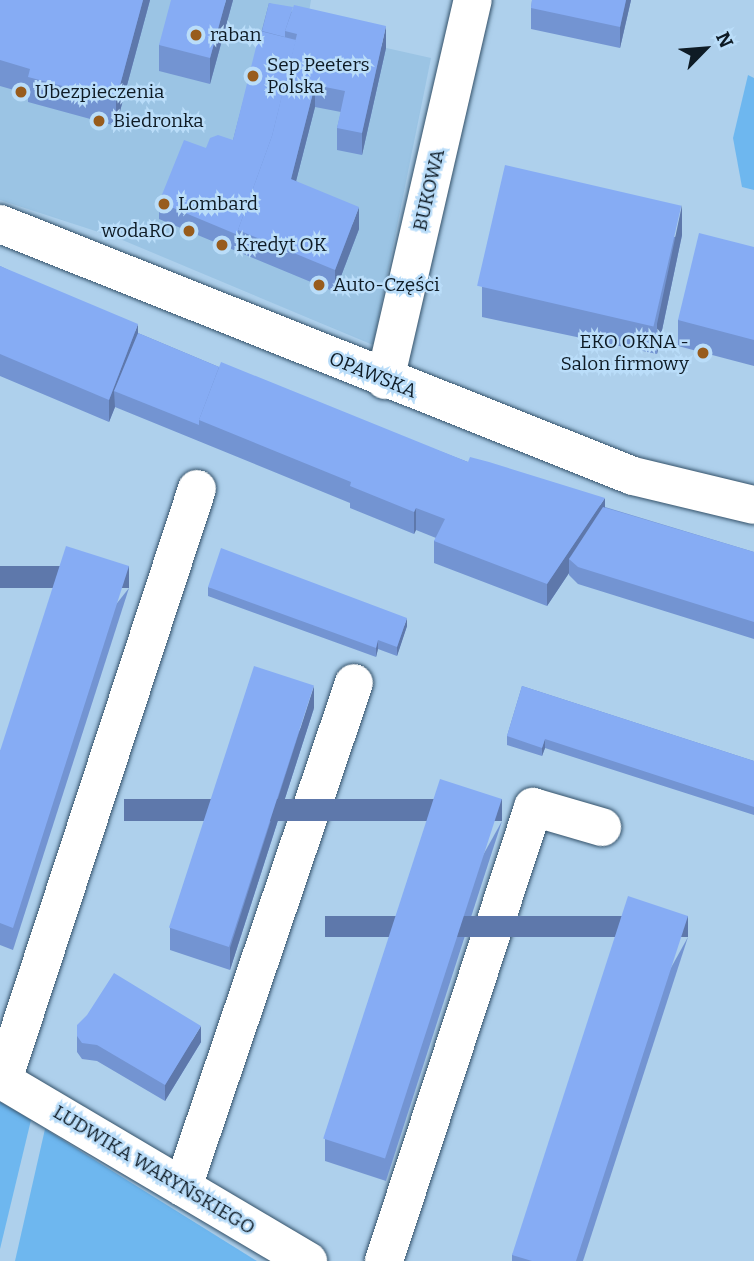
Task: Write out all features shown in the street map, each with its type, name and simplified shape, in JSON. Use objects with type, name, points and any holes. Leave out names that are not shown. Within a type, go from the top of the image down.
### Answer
[{"type":"street","name":"BUKOWA","points":[[385,380],[473,0]]},
{"type":"street","name":"OPAWSKA","points":[[0,224],[633,477],[754,505]]},
{"type":"street","points":[[1,1079],[197,489]]},
{"type":"street","points":[[183,1187],[354,684]]},
{"type":"street","points":[[384,1261],[533,807],[603,827]]},
{"type":"street","name":"LUDWIKA WARYŃSKIEGO","points":[[1,1079],[308,1261]]},
{"type":"shaded area","points":[[0,0],[311,0],[306,30],[431,58],[373,345],[120,239],[0,200]]},
{"type":"shaded area","points":[[748,75],[754,78],[754,190],[742,187],[733,138]]},
{"type":"shaded area","points":[[0,1102],[31,1120],[0,1249]]},
{"type":"shaded area","points":[[45,1129],[257,1261],[15,1261]]},
{"type":"building","points":[[0,0],[143,0],[116,100],[28,77],[30,69],[0,60]]},
{"type":"building","points":[[171,0],[226,0],[210,58],[159,45]]},
{"type":"building","points":[[532,0],[626,0],[620,27],[531,8]]},
{"type":"building","points":[[269,3],[293,7],[285,37],[262,31]]},
{"type":"building","points":[[294,5],[386,26],[362,133],[337,128],[345,91],[315,85],[291,179],[359,207],[335,270],[238,230],[272,136],[297,34],[285,31]]},
{"type":"building","points":[[260,31],[296,40],[272,136],[238,235],[159,202],[184,140],[206,148],[210,138],[218,135],[233,140]]},
{"type":"building","points":[[505,165],[681,206],[653,327],[477,286]]},
{"type":"building","points":[[699,233],[754,247],[754,340],[678,320]]},
{"type":"building","points":[[0,266],[138,324],[109,400],[0,354]]},
{"type":"building","points":[[138,333],[219,367],[199,425],[114,391]]},
{"type":"building","points":[[221,362],[468,462],[470,457],[605,498],[547,584],[434,541],[445,519],[416,508],[414,512],[350,486],[351,482],[199,420]]},
{"type":"building","points":[[603,507],[754,552],[754,622],[578,567],[569,559]]},
{"type":"building","points":[[66,546],[129,566],[13,928],[0,923],[0,751]]},
{"type":"building","points":[[221,548],[407,618],[397,647],[378,640],[376,648],[208,587]]},
{"type":"building","points":[[254,666],[314,685],[229,947],[169,928]]},
{"type":"building","points":[[522,686],[754,761],[754,807],[545,739],[542,748],[507,736]]},
{"type":"building","points":[[440,779],[502,799],[385,1159],[323,1138]]},
{"type":"building","points":[[628,896],[688,916],[576,1261],[532,1261],[512,1255]]},
{"type":"building","points":[[114,973],[201,1026],[165,1085],[97,1045],[82,1043],[77,1036],[77,1025],[87,1015]]},
{"type":"place","name":"raban","points":[[196,35]]},
{"type":"place","name":"Sep Peeters Polska","points":[[253,76]]},
{"type":"place","name":"Ubezpieczenia","points":[[21,92]]},
{"type":"place","name":"Biedronka","points":[[99,121]]},
{"type":"place","name":"Lombard","points":[[164,204]]},
{"type":"place","name":"wodaRO","points":[[189,231]]},
{"type":"place","name":"Kredyt OK","points":[[222,245]]},
{"type":"place","name":"Auto-Części","points":[[319,285]]},
{"type":"place","name":"EKO OKNA - Salon firmowy","points":[[703,353]]}]
